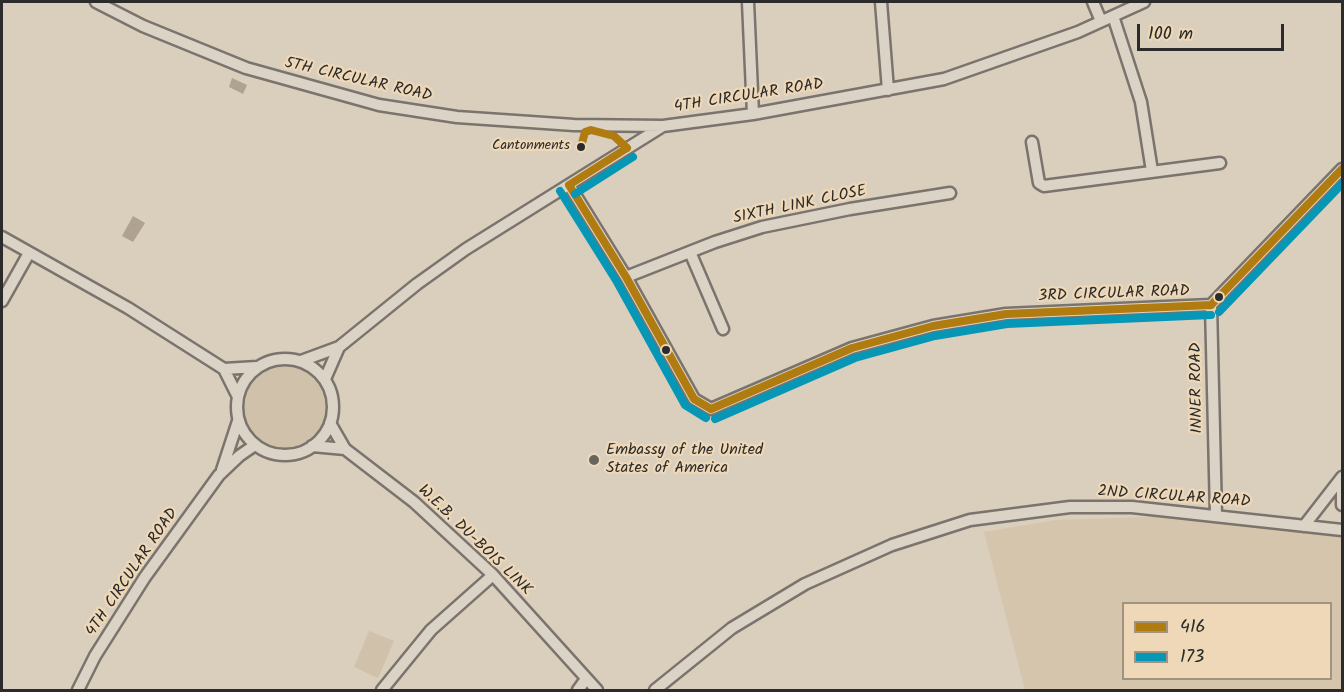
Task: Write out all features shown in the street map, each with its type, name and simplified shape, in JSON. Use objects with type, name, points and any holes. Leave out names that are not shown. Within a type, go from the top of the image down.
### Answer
[{"type":"street","name":"5TH CIRCULAR ROAD","points":[[96,2],[143,26],[246,68],[379,105],[457,117],[574,125],[663,126]]},
{"type":"street","points":[[748,2],[753,114]]},
{"type":"street","points":[[881,2],[888,90]]},
{"type":"street","points":[[1093,2],[1101,21]]},
{"type":"street","name":"4TH CIRCULAR ROAD","points":[[301,361],[339,347],[456,256],[663,126],[753,114],[944,79],[1101,21],[1144,2]]},
{"type":"street","points":[[1113,16],[1141,102],[1152,171]]},
{"type":"street","points":[[1032,142],[1039,183],[1044,186],[1220,163]]},
{"type":"street","points":[[1211,305],[1342,169]]},
{"type":"street","points":[[569,185],[626,277]]},
{"type":"street","name":"SIXTH LINK CLOSE","points":[[626,277],[762,227],[850,209],[950,193]]},
{"type":"street","points":[[2,237],[128,308],[225,369],[237,395],[238,421],[245,434],[255,445],[268,452],[283,455],[298,453],[312,446],[323,436],[330,423],[333,408],[331,393],[325,379],[314,368],[301,361],[286,358],[271,360],[257,367],[244,379],[237,395]]},
{"type":"street","points":[[690,252],[723,329]]},
{"type":"street","points":[[2,301],[29,253]]},
{"type":"street","name":"3RD CIRCULAR ROAD","points":[[626,277],[694,399],[711,409],[852,348],[933,326],[1006,314],[1211,305]]},
{"type":"street","name":"INNER ROAD","points":[[1211,305],[1216,516]]},
{"type":"street","name":"4TH CIRCULAR ROAD","points":[[325,379],[339,347]]},
{"type":"street","points":[[225,369],[257,367]]},
{"type":"street","name":"4TH CIRCULAR ROAD","points":[[219,475],[238,421]]},
{"type":"street","name":"W.E.B. DU-BOIS LINK","points":[[330,423],[345,449],[414,502],[493,575],[597,690]]},
{"type":"street","name":"4TH CIRCULAR ROAD","points":[[78,690],[95,656],[145,577],[219,475],[255,445]]},
{"type":"street","points":[[312,446],[345,449]]},
{"type":"street","points":[[1342,477],[1342,505]]},
{"type":"street","points":[[1304,526],[1342,477]]},
{"type":"street","name":"2ND CIRCULAR ROAD","points":[[655,690],[732,628],[805,584],[892,545],[970,520],[1070,507],[1132,507],[1342,530]]},
{"type":"street","points":[[382,690],[431,630],[493,575]]},
{"type":"street","points":[[578,690],[586,679]]},
{"type":"shaded area","points":[[232,78],[247,85],[243,94],[229,87]]},
{"type":"shaded area","points":[[133,216],[145,223],[133,242],[122,236]]},
{"type":"shaded area","points":[[274,364],[292,364],[308,371],[320,383],[327,399],[327,417],[320,433],[308,445],[292,452],[274,452],[258,445],[246,433],[239,417],[239,399],[246,383],[258,371]]},
{"type":"shaded area","points":[[1171,516],[1342,537],[1342,690],[1025,690],[984,532],[1056,520]]},
{"type":"shaded area","points":[[369,631],[394,641],[378,678],[354,667]]},
{"type":"transit line","name":"416","points":[[581,147],[585,132],[591,130],[614,136],[627,148]]},
{"type":"transit line","name":"416","points":[[569,185],[627,148]]},
{"type":"transit line","name":"173","points":[[575,194],[633,157]]},
{"type":"transit line","name":"416","points":[[1211,305],[1342,169]]},
{"type":"transit line","name":"173","points":[[1219,312],[1342,184]]},
{"type":"transit line","name":"416","points":[[569,185],[626,277],[694,399],[711,409]]},
{"type":"transit line","name":"173","points":[[560,191],[617,282],[685,405],[706,418]]},
{"type":"transit line","name":"416","points":[[711,409],[852,348],[933,326],[1006,314],[1211,305]]},
{"type":"transit line","name":"173","points":[[715,419],[855,358],[935,336],[1007,324],[1211,315]]},
{"type":"place","name":"Cantonments","points":[[581,147]]},
{"type":"place","name":"Embassy of the United States of America","points":[[594,460]]}]
